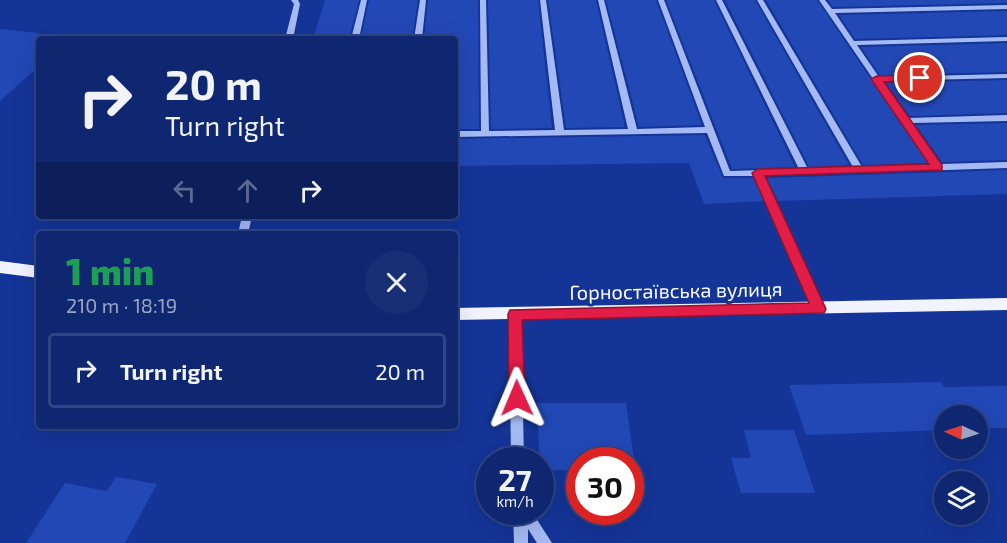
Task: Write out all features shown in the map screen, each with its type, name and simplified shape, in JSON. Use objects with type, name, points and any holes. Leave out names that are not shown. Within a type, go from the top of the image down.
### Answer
[{"type":"main road","points":[[0,267],[36,272]]},
{"type":"main road","name":"Горностаївська вулиця","points":[[458,314],[1007,304]]},
{"type":"street","points":[[290,36],[297,4],[294,0]]},
{"type":"street","points":[[356,36],[364,0]]},
{"type":"street","points":[[418,36],[423,0]]},
{"type":"street","points":[[483,0],[485,134]]},
{"type":"street","points":[[543,0],[560,132]]},
{"type":"street","points":[[601,0],[633,131]]},
{"type":"street","points":[[661,0],[727,174],[1007,165]]},
{"type":"street","points":[[719,0],[805,172]]},
{"type":"street","points":[[760,0],[859,170]]},
{"type":"street","points":[[822,0],[938,167]]},
{"type":"street","points":[[830,11],[1007,7]]},
{"type":"street","points":[[852,43],[1007,39]]},
{"type":"street","points":[[877,79],[1007,76]]},
{"type":"street","points":[[906,121],[1007,117]]},
{"type":"street","points":[[458,134],[711,130]]},
{"type":"street","points":[[758,173],[819,309]]},
{"type":"street","points":[[515,314],[518,447]]},
{"type":"street","points":[[520,525],[521,543]]},
{"type":"street","points":[[533,525],[545,543]]},
{"type":"building","points":[[325,0],[359,0],[350,36],[314,36]]},
{"type":"building","points":[[369,0],[418,0],[412,36],[362,36]]},
{"type":"building","points":[[428,0],[478,0],[479,129],[458,129],[458,36],[424,36]]},
{"type":"building","points":[[488,0],[538,0],[552,128],[491,129]]},
{"type":"building","points":[[548,0],[596,0],[625,127],[566,128]]},
{"type":"building","points":[[606,0],[656,0],[702,125],[639,127]]},
{"type":"building","points":[[666,0],[714,0],[795,167],[732,169]]},
{"type":"building","points":[[725,0],[755,0],[849,165],[809,167]]},
{"type":"building","points":[[766,0],[817,0],[928,163],[863,165]]},
{"type":"building","points":[[828,0],[1007,0],[1007,3],[833,7]]},
{"type":"building","points":[[1007,11],[1007,35],[855,39],[839,15]]},
{"type":"building","points":[[0,29],[39,33],[39,36],[36,36],[36,69],[0,101]]},
{"type":"building","points":[[1007,43],[1007,72],[880,75],[861,47]]},
{"type":"building","points":[[1007,80],[1007,113],[910,116],[886,83]]},
{"type":"building","points":[[1007,123],[1007,160],[942,162],[916,125]]},
{"type":"building","points":[[705,135],[723,178],[754,178],[764,201],[704,204],[689,163],[458,166],[458,139]]},
{"type":"building","points":[[1007,170],[1007,194],[778,201],[767,178]]},
{"type":"building","points":[[941,382],[944,387],[1007,386],[1007,428],[988,428],[988,405],[934,405],[934,430],[806,435],[789,385]]},
{"type":"building","points":[[537,403],[626,403],[632,447],[566,447],[566,470],[554,470],[554,447],[539,447]]},
{"type":"building","points":[[744,430],[794,430],[815,493],[741,493],[731,458],[751,458]]},
{"type":"building","points":[[116,477],[157,484],[125,543],[26,543],[65,483],[107,491]]},
{"type":"route","points":[[517,398],[515,314],[819,309],[758,173],[938,167],[877,79],[920,78]]}]
